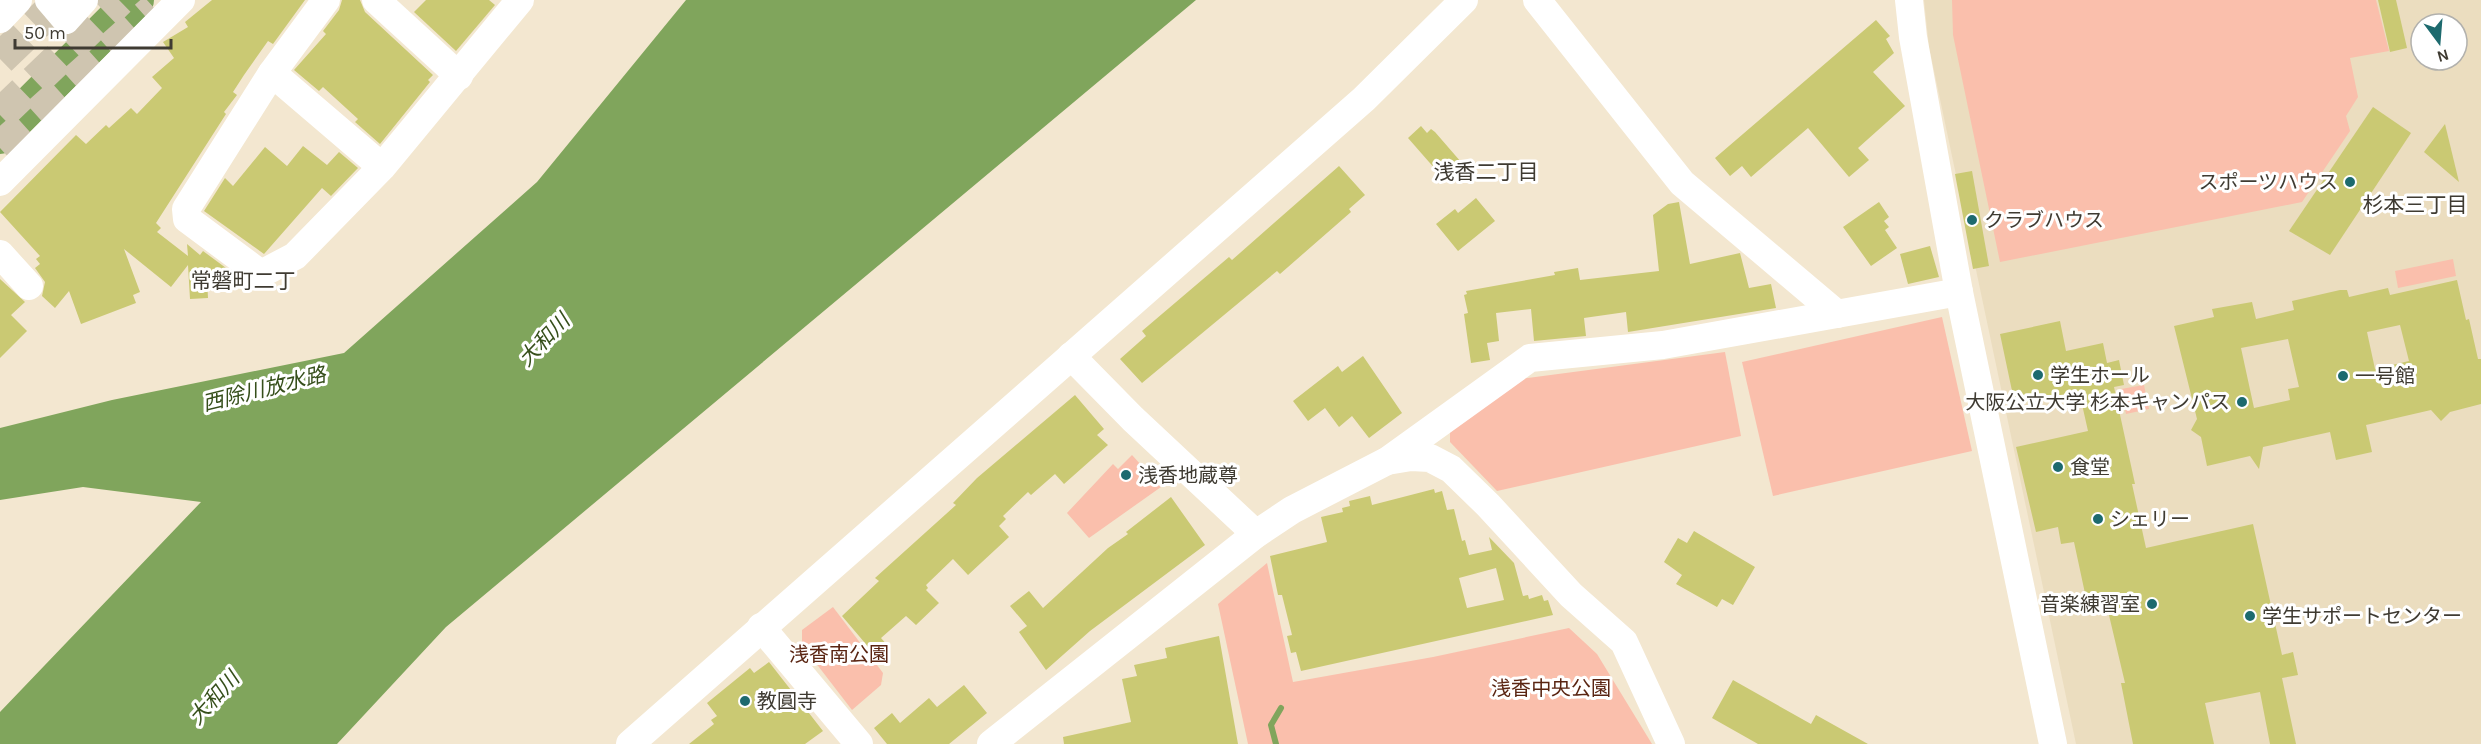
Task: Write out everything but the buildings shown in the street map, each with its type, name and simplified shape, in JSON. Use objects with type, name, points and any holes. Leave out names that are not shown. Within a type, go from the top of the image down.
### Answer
[{"type":"street","points":[[0,19],[18,0]]},
{"type":"street","points":[[0,182],[181,0]]},
{"type":"street","points":[[326,0],[273,73],[186,209],[188,219],[261,274],[295,256],[382,167],[520,0]]},
{"type":"street","points":[[376,0],[459,76]]},
{"type":"street","points":[[630,744],[1364,99],[1464,0]]},
{"type":"street","points":[[1538,0],[1682,183],[1837,315]]},
{"type":"street","points":[[1908,0],[1912,37],[1959,292],[2053,744]]},
{"type":"street","points":[[273,73],[382,167]]},
{"type":"street","points":[[0,254],[29,286]]},
{"type":"street","points":[[991,744],[1256,534],[1293,510],[1387,461],[1530,358],[1663,345],[1959,292]]},
{"type":"street","points":[[1071,356],[1133,419],[1256,534]]},
{"type":"street","points":[[1387,461],[1411,457],[1430,458],[1451,469],[1488,505],[1571,595],[1624,642],[1671,744]]},
{"type":"street","points":[[761,627],[859,744]]},
{"type":"shaded area","name":"大阪公立大学 杉本キャンパス","points":[[1924,0],[2481,0],[2481,744],[2076,744],[1929,47]]},
{"type":"green space","points":[[1952,0],[2376,0],[2389,51],[2350,58],[2358,97],[2346,116],[2350,131],[2302,202],[2000,262],[1953,35]]},
{"type":"green space","points":[[2453,259],[2456,276],[2398,288],[2395,271]]},
{"type":"green space","points":[[1942,317],[1972,451],[1773,496],[1742,362]]},
{"type":"green space","points":[[1725,352],[1741,436],[1497,491],[1450,442],[1450,427],[1520,379]]},
{"type":"green space","points":[[2144,385],[2149,409],[2126,414],[2121,389]]},
{"type":"green space","points":[[1132,455],[1161,487],[1089,538],[1067,513],[1113,464],[1118,469]]},
{"type":"green space","name":"浅香中央公園","points":[[1267,563],[1293,682],[1433,657],[1569,628],[1597,654],[1652,744],[1248,744],[1218,604]]},
{"type":"green space","name":"浅香南公園","points":[[833,607],[883,673],[881,685],[852,710],[802,645],[802,630]]},
{"type":"water","points":[[686,0],[1196,0],[446,627],[337,744],[0,744],[0,712],[201,502],[83,487],[0,500],[0,428],[112,400],[344,353],[537,182]]},
{"type":"waterway","points":[[0,135],[135,0]]},
{"type":"waterway","points":[[1276,744],[1271,725],[1281,708]]},
{"type":"tunnel","points":[[0,59],[61,0]]},
{"type":"tunnel","points":[[0,115],[119,0]]},
{"type":"tunnel","points":[[0,148],[155,9]]},
{"type":"place","name":"スポーツハウス","points":[[2350,182]]},
{"type":"place","name":"クラブハウス","points":[[1972,220]]},
{"type":"place","name":"学生ホール","points":[[2038,375]]},
{"type":"place","name":"一号館","points":[[2343,376]]},
{"type":"place","name":"大阪公立大学 杉本キャンパス","points":[[2242,402]]},
{"type":"place","name":"食堂","points":[[2058,467]]},
{"type":"place","name":"浅香地蔵尊","points":[[1126,475]]},
{"type":"place","name":"シェリー","points":[[2098,519]]},
{"type":"place","name":"音楽練習室","points":[[2152,604]]},
{"type":"place","name":"学生サポートセンター","points":[[2250,616]]},
{"type":"place","name":"教圓寺","points":[[745,701]]},
{"type":"district","name":"浅香二丁目","points":[[1486,172]]},
{"type":"district","name":"杉本三丁目","points":[[2415,205]]},
{"type":"district","name":"常磐町二丁","points":[[243,281]]},
{"type":"water label","name":"大和川","points":[[544,340]]},
{"type":"water label","name":"西除川放水路","points":[[264,389]]},
{"type":"water label","name":"大和川","points":[[214,698]]}]
